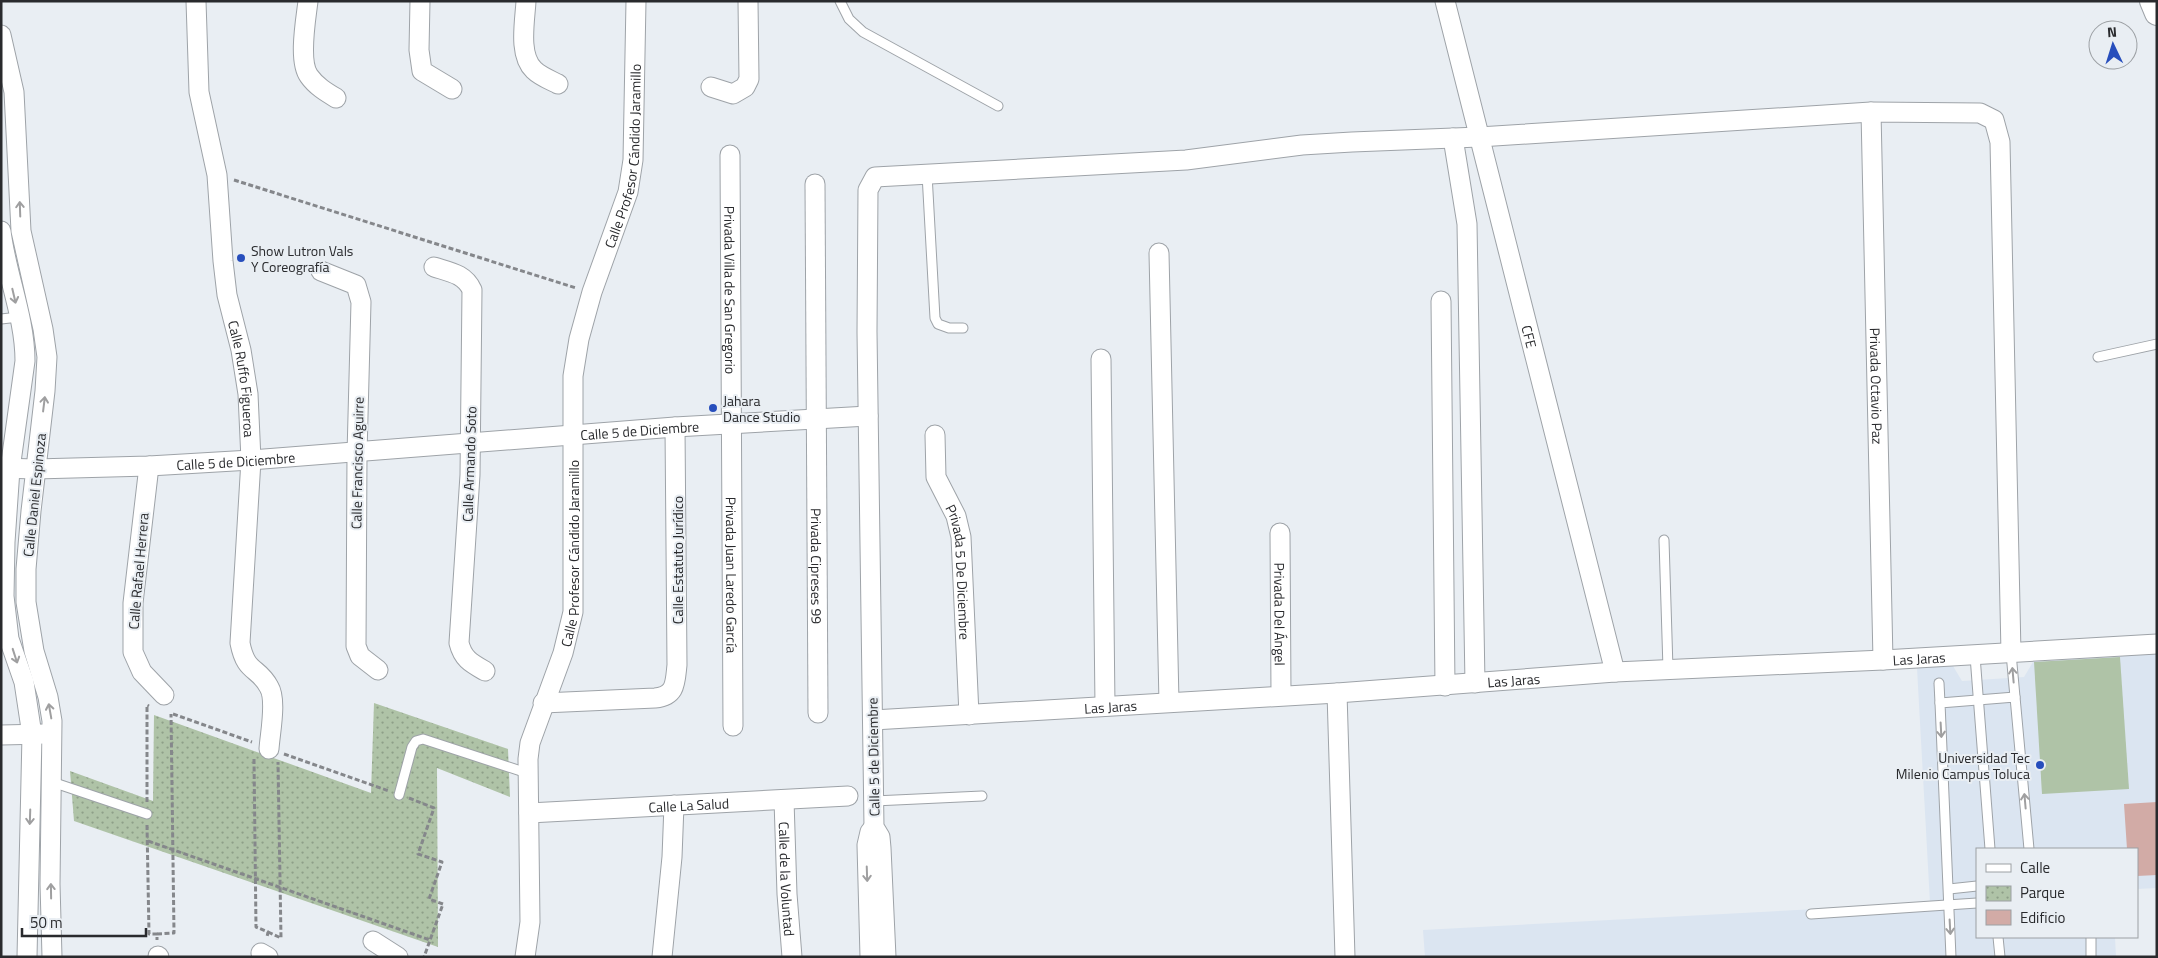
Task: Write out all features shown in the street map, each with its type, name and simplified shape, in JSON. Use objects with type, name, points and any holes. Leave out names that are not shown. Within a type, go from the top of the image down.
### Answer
[{"type":"street","name":"Calle Ruffo Figueroa","points":[[196,1],[199,92],[217,175],[227,295],[241,350],[248,394],[252,460],[240,643],[246,663],[269,687],[273,697],[261,746]]},
{"type":"street","points":[[308,1],[304,52],[307,74],[318,87],[336,98]]},
{"type":"street","points":[[420,1],[419,50],[422,71],[452,89]]},
{"type":"street","points":[[526,1],[526,59],[536,73],[558,84]]},
{"type":"street","name":"Calle Profesor Cándido Jaramillo","points":[[525,957],[530,922],[527,773],[530,743],[563,653],[573,612],[573,376],[579,339],[592,292],[628,192],[632,160],[636,1]]},
{"type":"street","points":[[711,87],[733,94],[745,86],[749,79],[748,1]]},
{"type":"street","name":"CFE","points":[[1445,1],[1615,672]]},
{"type":"street","points":[[2152,1],[2157,12]]},
{"type":"street","name":"Calle Daniel Espinoza","points":[[1,35],[14,92],[21,232],[43,329],[47,357],[26,569],[26,602],[34,651],[48,697],[53,734],[50,884],[52,957]]},
{"type":"street","points":[[868,416],[868,190],[876,178],[1186,160],[1302,145],[1479,137],[1871,112],[1980,113],[1994,120],[2000,142],[2011,653]]},
{"type":"street","name":"Privada Octavio Paz","points":[[1871,112],[1883,660]]},
{"type":"street","points":[[1453,138],[1467,224],[1475,683]]},
{"type":"street","name":"Privada Villa de San Gregorio","points":[[730,155],[732,424]]},
{"type":"street","points":[[816,184],[817,419]]},
{"type":"street","points":[[1,232],[21,232]]},
{"type":"street","name":"Calle Daniel Espinoza","points":[[1,232],[10,318],[25,346],[25,361],[6,468],[5,542],[6,614],[9,639],[24,682],[32,735],[27,957]]},
{"type":"street","points":[[1159,253],[1169,702]]},
{"type":"street","name":"Calle Armando Soto","points":[[434,267],[463,276],[472,290],[470,444],[462,621],[459,643],[461,653],[467,661],[485,671]]},
{"type":"street","name":"Calle Francisco Aguirre","points":[[321,270],[350,281],[360,291],[356,646],[360,656],[378,670]]},
{"type":"street","points":[[1441,300],[1445,686]]},
{"type":"street","points":[[1101,359],[1105,706]]},
{"type":"street","name":"Calle 5 de Diciembre","points":[[6,468],[149,466],[357,454],[676,427],[868,416],[874,827],[880,837],[886,957]]},
{"type":"street","name":"Privada Cipreses 99","points":[[817,419],[818,713]]},
{"type":"street","name":"Privada Juan Laredo García","points":[[732,424],[733,726]]},
{"type":"street","name":"Calle Estatuto Jurídico","points":[[544,703],[655,698],[666,696],[671,692],[676,680],[677,665],[676,427]]},
{"type":"street","name":"Privada 5 De Diciembre","points":[[935,436],[936,476],[956,516],[961,537],[969,715]]},
{"type":"street","name":"Calle Rafael Herrera","points":[[149,466],[133,603],[133,652],[142,672],[164,703]]},
{"type":"street","name":"Privada Del Ángel","points":[[1280,533],[1281,695]]},
{"type":"street","name":"Las Jaras","points":[[873,720],[1337,693],[1615,672],[1975,656],[2157,644]]},
{"type":"street","points":[[1337,693],[1345,957]]},
{"type":"street","points":[[1,736],[53,734]]},
{"type":"street","name":"Calle La Salud","points":[[529,814],[848,796]]},
{"type":"street","name":"Calle de la Voluntad","points":[[784,800],[787,894],[792,957]]},
{"type":"street","points":[[662,957],[672,857],[674,805]]},
{"type":"street","name":"Calle 5 de Diciembre","points":[[870,957],[867,845],[870,832],[874,827]]},
{"type":"street","points":[[373,941],[398,957]]},
{"type":"lane","points":[[840,1],[849,19],[863,32],[998,106]]},
{"type":"lane","points":[[927,174],[935,318],[938,324],[949,328],[963,328]]},
{"type":"lane","points":[[2098,357],[2157,344]]},
{"type":"lane","points":[[1664,540],[1668,669]]},
{"type":"lane","points":[[2011,653],[2029,848]]},
{"type":"lane","points":[[1975,656],[1990,848]]},
{"type":"lane","points":[[1939,683],[1951,957]]},
{"type":"lane","points":[[1940,703],[2015,697]]},
{"type":"lane","points":[[399,795],[412,747],[416,741],[423,740],[527,773]]},
{"type":"lane","points":[[52,782],[147,814]]},
{"type":"lane","points":[[874,801],[982,796]]},
{"type":"lane","points":[[1949,889],[1976,886]]},
{"type":"lane","points":[[1811,914],[1976,903]]},
{"type":"lane","points":[[1998,938],[2000,957]]},
{"type":"lane","points":[[2091,938],[2092,957]]},
{"type":"path","points":[[217,175],[592,292]]},
{"type":"path","points":[[164,703],[173,714],[261,746],[255,877],[256,927],[281,938],[278,752],[434,808],[418,854],[442,862],[429,900],[443,904],[424,957]]},
{"type":"path","points":[[157,934],[174,934],[173,714]]},
{"type":"path","points":[[148,841],[279,885],[430,940]]},
{"type":"path","points":[[264,955],[268,932]]},
{"type":"shaded area","name":"Universidad Tec Milenio Campus Toluca","points":[[2157,653],[2157,888],[2138,889],[2138,848],[1976,848],[1976,938],[2115,938],[2116,957],[1425,957],[1423,930],[1930,903],[1917,668],[1953,666],[1962,681],[2024,677],[2033,662]]},
{"type":"green space","points":[[2120,657],[2129,789],[2042,794],[2034,662]]},
{"type":"green space","points":[[374,703],[508,749],[510,797],[437,768],[438,947],[74,821],[70,771],[153,801],[154,715],[371,793]]},
{"type":"building","points":[[2157,802],[2157,875],[2138,876],[2138,848],[2127,848],[2124,804]]},
{"type":"place","name":"Show Lutron Vals Y Coreografía","points":[[241,258]]},
{"type":"place","name":"Jahara Dance Studio","points":[[713,408]]},
{"type":"place","name":"Universidad Tec Milenio Campus Toluca","points":[[2040,765]]}]
